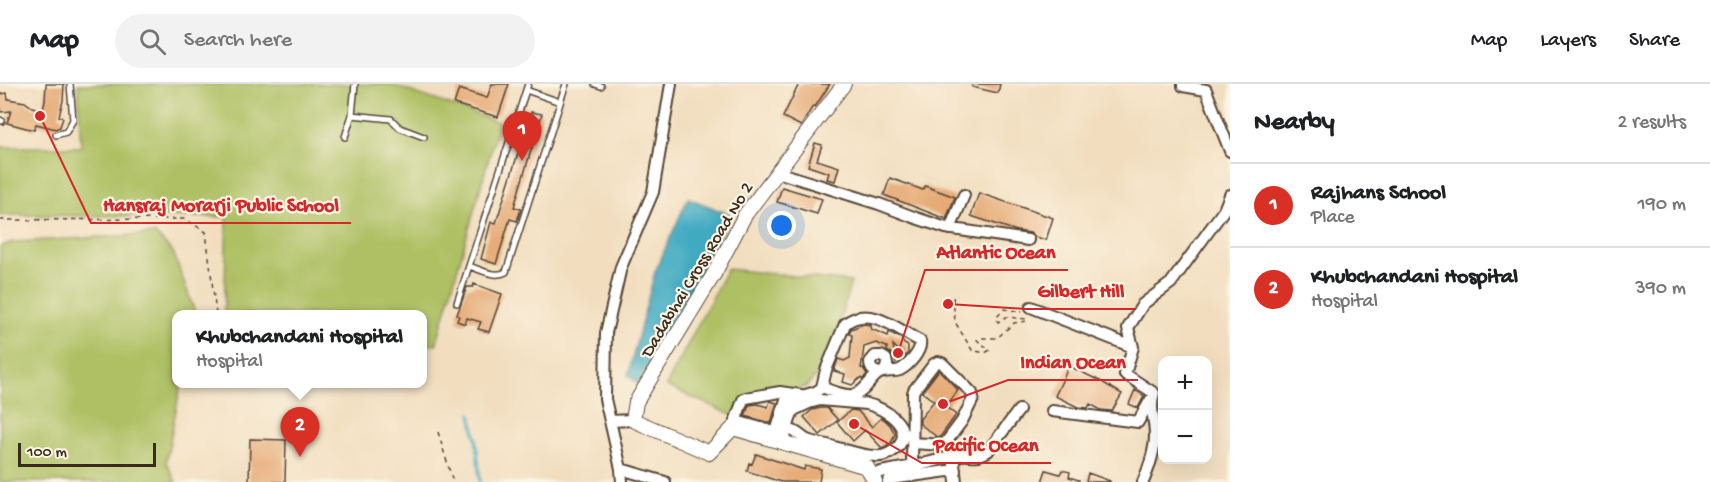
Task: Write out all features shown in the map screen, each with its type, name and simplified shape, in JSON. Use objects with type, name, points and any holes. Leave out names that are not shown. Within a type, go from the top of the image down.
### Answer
[{"type":"street","points":[[622,482],[605,399],[606,333],[621,267],[653,192],[671,84]]},
{"type":"street","name":"Dadabhai Cross Road No 2","points":[[633,420],[636,402],[714,274],[745,215],[844,84]]},
{"type":"street","points":[[1183,84],[1183,86],[1206,90],[1230,150]]},
{"type":"street","points":[[777,172],[950,228],[1028,240]]},
{"type":"street","points":[[950,228],[964,195]]},
{"type":"street","points":[[1154,393],[1125,374],[1133,347],[1128,328],[1143,304],[1171,283],[1178,274],[1224,210],[1230,195]]},
{"type":"street","points":[[1028,310],[1133,347]]},
{"type":"street","points":[[797,409],[820,400],[873,406],[889,414],[905,434],[896,449],[889,454],[874,456],[808,440],[785,430],[736,421],[736,419],[743,399],[780,392],[819,392],[845,324],[850,321],[862,316],[874,316],[920,341],[919,351],[902,368],[898,371],[882,371],[858,393],[852,395],[822,387]]},
{"type":"street","points":[[912,443],[944,445],[958,427],[973,399],[972,393],[942,363],[934,364],[914,390],[912,443],[912,466]]},
{"type":"street","points":[[785,430],[797,409],[796,400],[804,391]]},
{"type":"street","points":[[785,430],[788,393]]},
{"type":"street","points":[[1052,411],[1138,422],[1154,393]]},
{"type":"street","points":[[1143,482],[1155,436],[1150,404],[1154,393]]},
{"type":"street","points":[[610,421],[633,420],[709,453],[733,428],[785,430],[867,467],[873,478],[880,471],[965,455],[977,456],[988,451],[1019,410]]},
{"type":"street","points":[[956,441],[965,455]]},
{"type":"street","points":[[953,457],[956,482]]},
{"type":"street","points":[[621,469],[665,482]]},
{"type":"street","points":[[888,482],[890,478],[955,470]]},
{"type":"lane","points":[[56,135],[66,132],[73,120],[70,84]]},
{"type":"lane","points":[[345,137],[352,115],[355,84]]},
{"type":"lane","points":[[469,267],[497,275],[506,272],[566,84]]},
{"type":"lane","points":[[457,303],[527,87],[560,102],[561,100]]},
{"type":"lane","points":[[352,115],[391,119],[400,128],[424,137]]},
{"type":"path","points":[[0,220],[185,219],[207,232],[215,310]]},
{"type":"path","points":[[953,297],[956,322],[972,350],[985,353],[990,350],[977,340],[997,338],[1014,323],[1027,321],[1027,319],[1006,317],[998,322],[996,318],[1004,309],[1028,310]]},
{"type":"path","points":[[438,432],[453,482]]},
{"type":"green space","points":[[78,84],[389,84],[499,122],[436,345],[427,344],[427,310],[224,310],[227,217],[0,215],[0,147],[81,147]]},
{"type":"green space","points":[[155,234],[173,252],[194,310],[172,310],[172,388],[180,388],[166,462],[176,482],[0,482],[0,247],[12,242]]},
{"type":"green space","points":[[727,269],[851,282],[828,362],[806,387],[739,407],[734,416],[666,386]]},
{"type":"water","points":[[688,198],[731,215],[638,384],[628,375],[655,272]]},
{"type":"building","points":[[46,84],[64,84],[59,116],[63,118],[60,127],[56,129],[36,124],[34,130],[7,123],[11,111],[0,112],[0,94],[7,93],[8,99],[25,102],[43,110]]},
{"type":"building","points":[[492,84],[509,84],[498,117],[454,104],[459,89],[487,98]]},
{"type":"building","points":[[799,84],[830,84],[801,126],[783,117]]},
{"type":"building","points":[[972,84],[1000,84],[998,93],[972,87]]},
{"type":"building","points":[[531,112],[542,114],[514,207],[521,209],[517,221],[510,219],[496,264],[481,259],[491,222],[496,223]]},
{"type":"building","points":[[815,143],[822,145],[817,160],[839,167],[835,181],[827,179],[829,173],[808,166]]},
{"type":"building","points":[[890,178],[923,190],[925,186],[955,197],[946,219],[884,195]]},
{"type":"building","points":[[782,187],[822,199],[817,214],[777,202]]},
{"type":"building","points":[[979,193],[1053,218],[1046,240],[971,216]]},
{"type":"building","points":[[474,284],[502,294],[489,332],[478,329],[481,322],[467,318],[465,324],[457,321],[467,287],[473,287]]},
{"type":"building","points":[[864,324],[871,325],[871,329],[888,336],[889,332],[901,338],[908,346],[908,353],[905,356],[893,345],[896,363],[892,354],[887,351],[887,347],[876,343],[864,347],[861,368],[867,374],[852,385],[843,382],[845,374],[834,371],[838,359],[844,361],[850,358],[852,335],[849,334],[851,329]]},
{"type":"building","points":[[1069,366],[1122,394],[1112,411],[1101,410],[1090,404],[1088,408],[1078,407],[1055,396]]},
{"type":"building","points":[[939,370],[958,390],[946,407],[956,415],[940,437],[937,437],[920,424],[920,419],[934,401],[922,392]]},
{"type":"building","points":[[1135,390],[1144,396],[1138,408],[1129,404]]},
{"type":"building","points":[[770,401],[777,403],[771,423],[745,416],[749,405],[757,404],[768,407]]},
{"type":"building","points":[[827,408],[838,420],[820,435],[804,417],[812,410]]},
{"type":"building","points":[[851,410],[858,411],[872,427],[881,418],[885,420],[895,434],[891,443],[882,448],[865,430],[853,441],[837,422]]},
{"type":"building","points":[[250,439],[286,440],[285,482],[249,482]]},
{"type":"building","points":[[756,454],[804,470],[805,466],[821,469],[819,482],[781,482],[747,471],[749,463],[752,464]]},
{"type":"building","points":[[1046,470],[1060,474],[1062,470],[1070,472],[1069,477],[1079,482],[1042,482]]},
{"type":"building","points":[[1088,473],[1110,481],[1110,482],[1086,482]]},
{"type":"waterway","points":[[471,414],[476,438],[480,482]]},
{"type":"place","name":"Hansraj Morarji Public School","points":[[40,116]]},
{"type":"place","name":"Rajhans School","points":[[522,161]]},
{"type":"place","name":"Gilbert Hill","points":[[948,304]]},
{"type":"place","name":"Atlantic Ocean","points":[[898,353]]},
{"type":"place","name":"Indian Ocean","points":[[943,404]]},
{"type":"place","name":"Pacific Ocean","points":[[854,424]]},
{"type":"place","name":"Khubchandani Hospital","points":[[300,457]]}]
